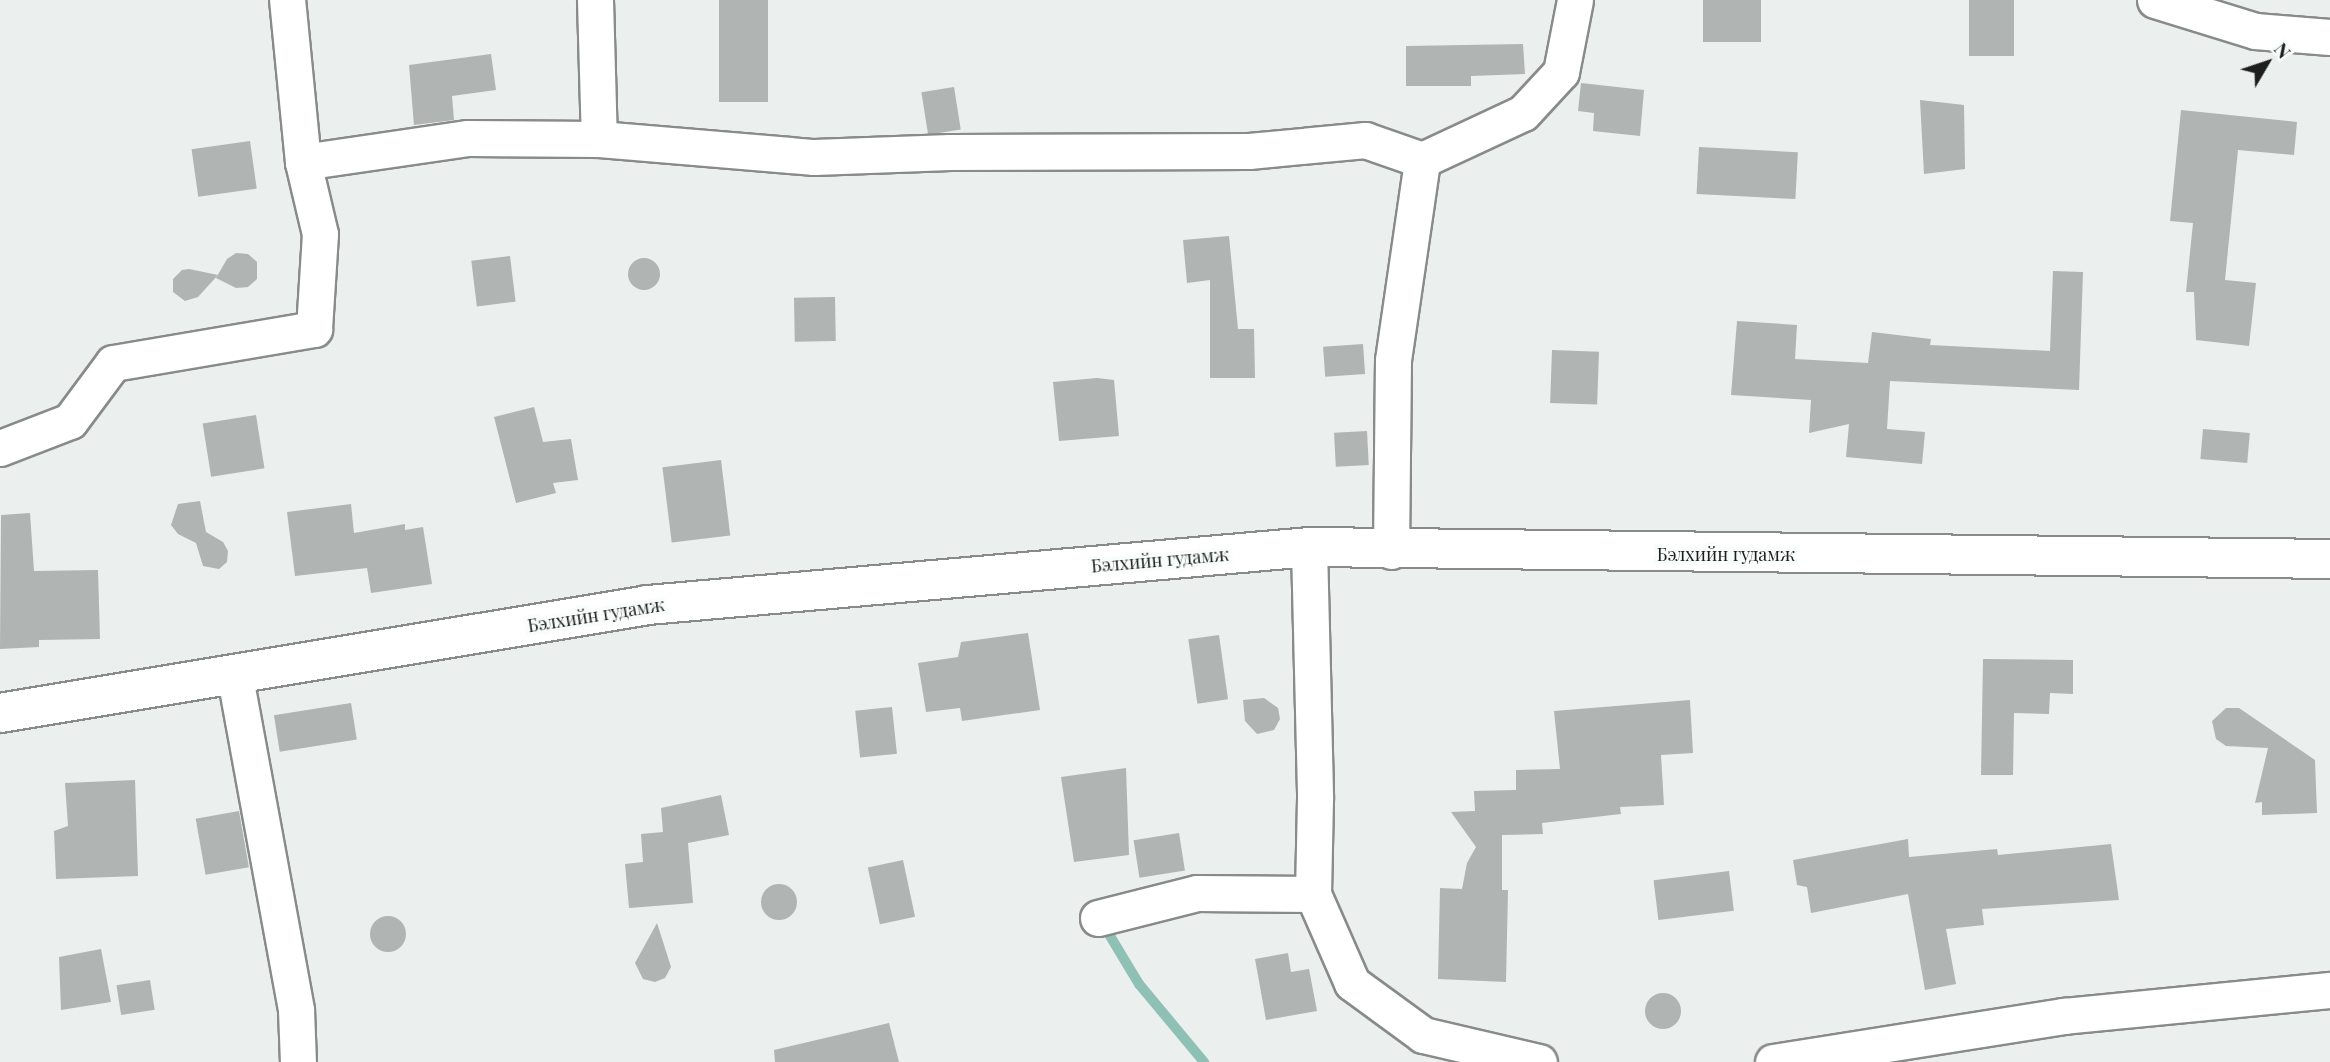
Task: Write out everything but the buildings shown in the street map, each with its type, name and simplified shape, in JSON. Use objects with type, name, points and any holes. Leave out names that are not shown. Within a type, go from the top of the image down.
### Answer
[{"type":"main road","name":"Бэлхийн гудамж","points":[[0,713],[235,677],[648,605],[1308,547],[1391,551],[2330,559]]},
{"type":"street","points":[[0,448],[70,421],[113,363],[314,329],[320,234],[303,162],[287,0]]},
{"type":"street","points":[[595,0],[599,139]]},
{"type":"street","points":[[303,162],[467,138],[599,139],[814,157],[950,152],[1249,152],[1365,140],[1422,160],[1522,113],[1561,72],[1575,0]]},
{"type":"street","points":[[2155,0],[2255,31],[2330,37]]},
{"type":"street","points":[[1391,551],[1393,360],[1422,160]]},
{"type":"street","points":[[1308,547],[1313,894],[1352,983],[1423,1035],[1533,1061]]},
{"type":"street","points":[[235,677],[296,1010],[298,1062]]},
{"type":"street","points":[[1098,918],[1198,893],[1313,894]]},
{"type":"street","points":[[1773,1062],[2064,1016],[2330,990]]},
{"type":"waterway","points":[[1101,921],[1139,984],[1204,1062]]}]
